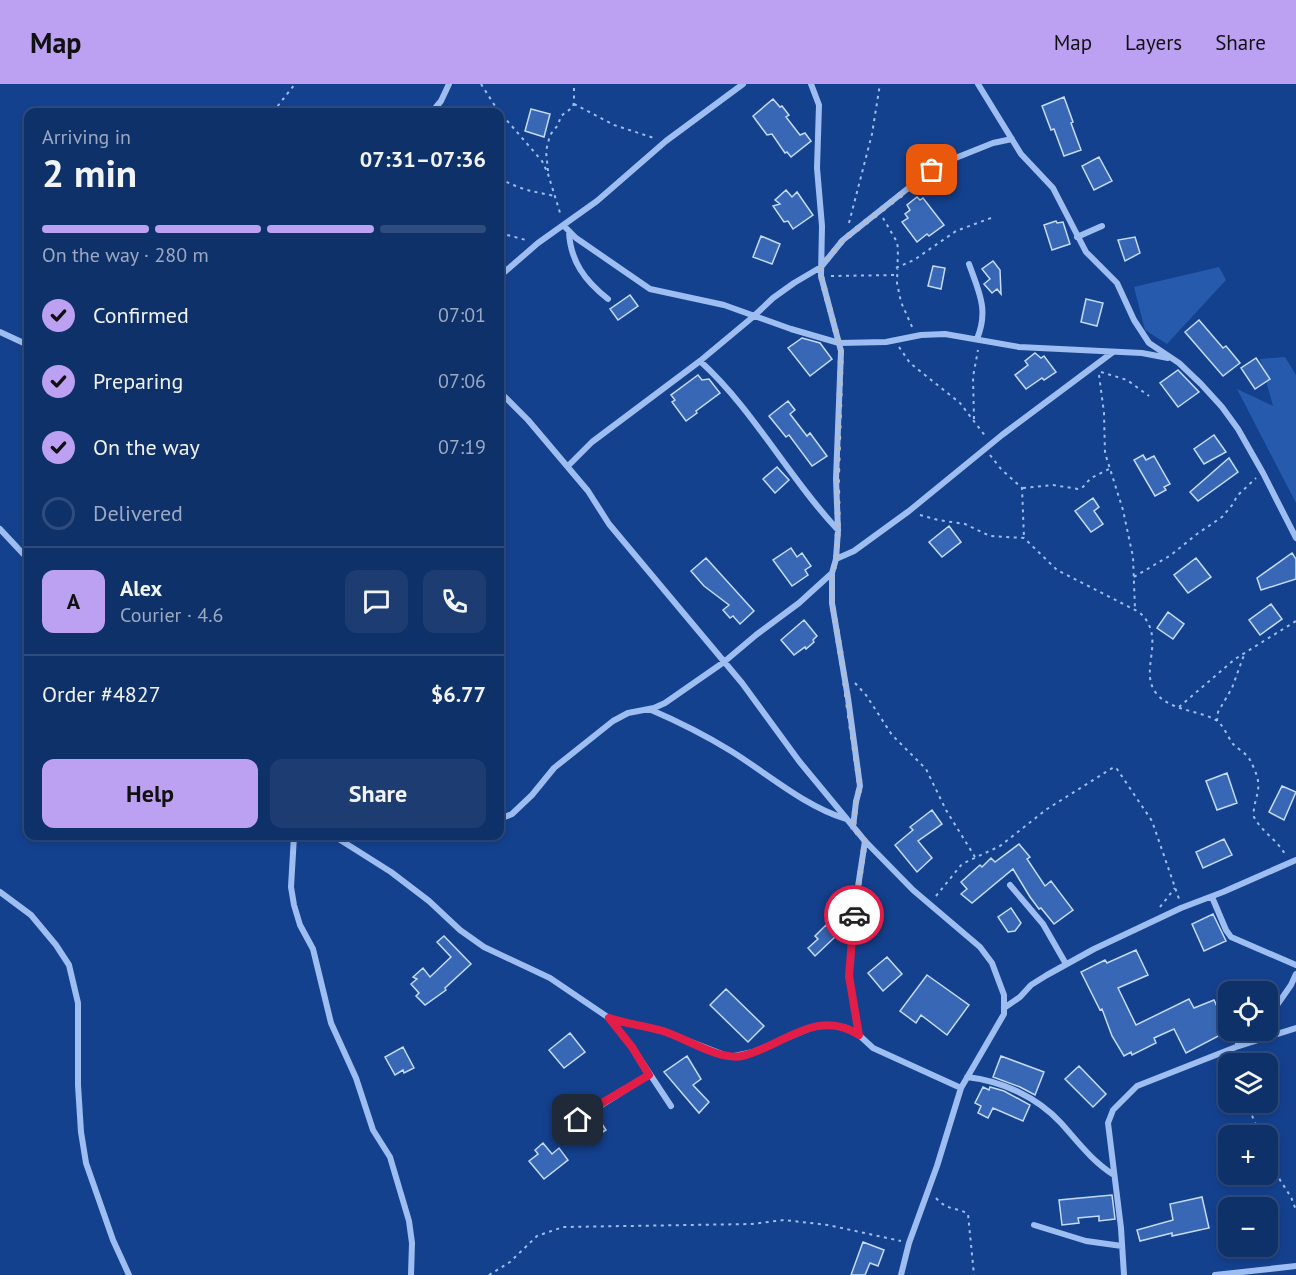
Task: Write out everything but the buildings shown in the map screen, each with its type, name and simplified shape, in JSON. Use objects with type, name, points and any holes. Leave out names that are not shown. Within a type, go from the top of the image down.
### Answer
[{"type":"street","points":[[435,108],[449,84]]},
{"type":"street","points":[[504,273],[538,243],[566,229],[666,141],[743,84]]},
{"type":"street","points":[[811,84],[819,105],[817,168],[822,226],[821,276],[841,351],[837,479],[838,530],[836,560],[832,573],[832,603],[860,786],[853,827]]},
{"type":"street","points":[[978,84],[1021,154],[1053,188],[1086,252],[1117,283],[1134,320],[1149,343],[1168,358]]},
{"type":"street","points":[[568,466],[592,442],[700,361],[773,298],[821,267],[843,240],[943,163],[993,143],[1012,139]]},
{"type":"street","points":[[1077,237],[1102,226]]},
{"type":"street","points":[[566,229],[578,267],[591,284],[608,299]]},
{"type":"street","points":[[566,229],[650,289],[724,305],[839,343],[864,343],[945,334],[1019,346],[1142,353],[1168,358],[1179,363],[1222,407],[1238,429],[1296,538]]},
{"type":"street","points":[[969,264],[983,306],[984,322],[979,339]]},
{"type":"street","points":[[0,332],[24,343]]},
{"type":"street","points":[[836,560],[854,551],[909,511],[989,446],[1113,352]]},
{"type":"street","points":[[700,361],[737,400],[807,494],[838,530]]},
{"type":"street","points":[[504,396],[568,466],[588,491],[609,524],[724,662],[799,761],[865,841],[894,872],[980,947],[992,963],[1002,988],[1004,1014],[961,1088],[929,1190],[909,1243],[901,1275]]},
{"type":"street","points":[[0,529],[24,555]]},
{"type":"street","points":[[504,817],[512,814],[523,804],[554,768],[592,736],[627,713],[665,703],[724,662],[756,634],[799,603],[832,573]]},
{"type":"street","points":[[648,709],[673,719],[722,746],[806,800],[834,815],[847,819]]},
{"type":"street","points":[[294,840],[291,887],[297,915],[313,949],[331,1023],[356,1078],[374,1130],[390,1157],[409,1221],[412,1243],[411,1275]]},
{"type":"street","points":[[340,840],[392,872],[429,901],[460,930],[484,946],[558,982],[609,1018],[632,1047],[671,1106]]},
{"type":"street","points":[[859,1035],[849,976],[854,913],[865,841]]},
{"type":"street","points":[[1004,1008],[1020,997],[1031,985],[1066,964],[1181,908],[1212,897],[1293,861]]},
{"type":"street","points":[[1010,885],[1043,924],[1066,964]]},
{"type":"street","points":[[0,892],[31,915],[69,965],[78,1003],[78,1085],[81,1132],[86,1163],[113,1240],[129,1275]]},
{"type":"street","points":[[1212,897],[1226,930],[1231,936],[1296,965]]},
{"type":"street","points":[[1278,1004],[1296,974]]},
{"type":"street","points":[[609,1018],[660,1030],[730,1057],[753,1052],[813,1027],[830,1025],[847,1028],[873,1048],[961,1088]]},
{"type":"street","points":[[1124,1275],[1108,1123],[1113,1110],[1137,1086],[1236,1047],[1296,1028]]},
{"type":"street","points":[[1236,1047],[1243,1041]]},
{"type":"street","points":[[578,1120],[649,1075]]},
{"type":"street","points":[[968,1077],[984,1079],[1007,1087],[1034,1100],[1059,1121],[1088,1155],[1114,1175]]},
{"type":"street","points":[[1035,1225],[1086,1242],[1122,1246]]},
{"type":"street","points":[[1215,1275],[1296,1266]]},
{"type":"path","points":[[276,108],[295,84]]},
{"type":"path","points":[[481,84],[496,108]]},
{"type":"path","points":[[548,174],[546,151],[550,135],[558,125],[561,116],[573,104],[574,84]]},
{"type":"path","points":[[843,240],[863,172],[880,84]]},
{"type":"path","points":[[573,104],[614,125],[666,141]]},
{"type":"path","points":[[504,117],[542,161],[566,229]]},
{"type":"path","points":[[504,180],[529,191],[555,196]]},
{"type":"path","points":[[879,211],[897,242],[896,268],[903,309],[918,336]]},
{"type":"path","points":[[896,268],[914,260],[956,231],[991,218]]},
{"type":"path","points":[[504,234],[538,243]]},
{"type":"path","points":[[821,276],[897,275]]},
{"type":"path","points":[[975,421],[973,377],[979,339]]},
{"type":"path","points":[[895,340],[910,363],[960,403],[975,421],[995,462],[1022,488],[1024,538]]},
{"type":"path","points":[[1134,610],[1134,577],[1126,521],[1109,469],[1104,445],[1104,413],[1098,372],[1113,374],[1127,380],[1149,396]]},
{"type":"path","points":[[1022,488],[1045,485],[1078,489],[1084,486],[1090,478],[1109,469]]},
{"type":"path","points":[[1134,577],[1171,555],[1222,517],[1243,489],[1263,473]]},
{"type":"path","points":[[909,511],[938,520],[965,524],[990,536],[1024,538],[1057,570],[1139,612],[1149,622],[1153,645],[1150,676],[1152,685],[1160,696],[1179,707],[1217,721],[1234,745],[1250,760],[1258,781],[1254,817],[1293,861]]},
{"type":"path","points":[[1179,707],[1222,668],[1296,621]]},
{"type":"path","points":[[1217,721],[1218,712],[1232,688],[1245,652]]},
{"type":"path","points":[[845,680],[860,687],[892,735],[926,770],[946,810],[975,857]]},
{"type":"path","points":[[930,903],[962,864],[1000,846],[1047,809],[1114,767],[1118,769],[1133,790],[1152,821],[1181,908]]},
{"type":"path","points":[[1148,923],[1175,887]]},
{"type":"path","points":[[1278,1175],[1296,1210]]},
{"type":"path","points":[[929,1190],[943,1206],[968,1214],[974,1275]]},
{"type":"path","points":[[489,1275],[510,1262],[537,1236],[563,1227],[752,1224],[784,1220],[828,1225],[909,1243]]},
{"type":"shaded area","points":[[1219,267],[1226,280],[1167,344],[1145,330],[1134,287]]},
{"type":"shaded area","points":[[1285,357],[1296,375],[1296,503],[1237,389],[1273,406],[1260,359]]},
{"type":"way so far","points":[[854,915],[865,841],[853,827],[860,786],[831,589],[838,530],[837,479],[841,351],[821,276],[821,267],[843,240],[932,170]]},
{"type":"route","points":[[578,1120],[649,1075],[623,1034],[609,1018],[660,1030],[730,1057],[745,1055],[813,1027],[830,1025],[847,1028],[859,1035],[849,976],[853,953],[854,915]]}]
